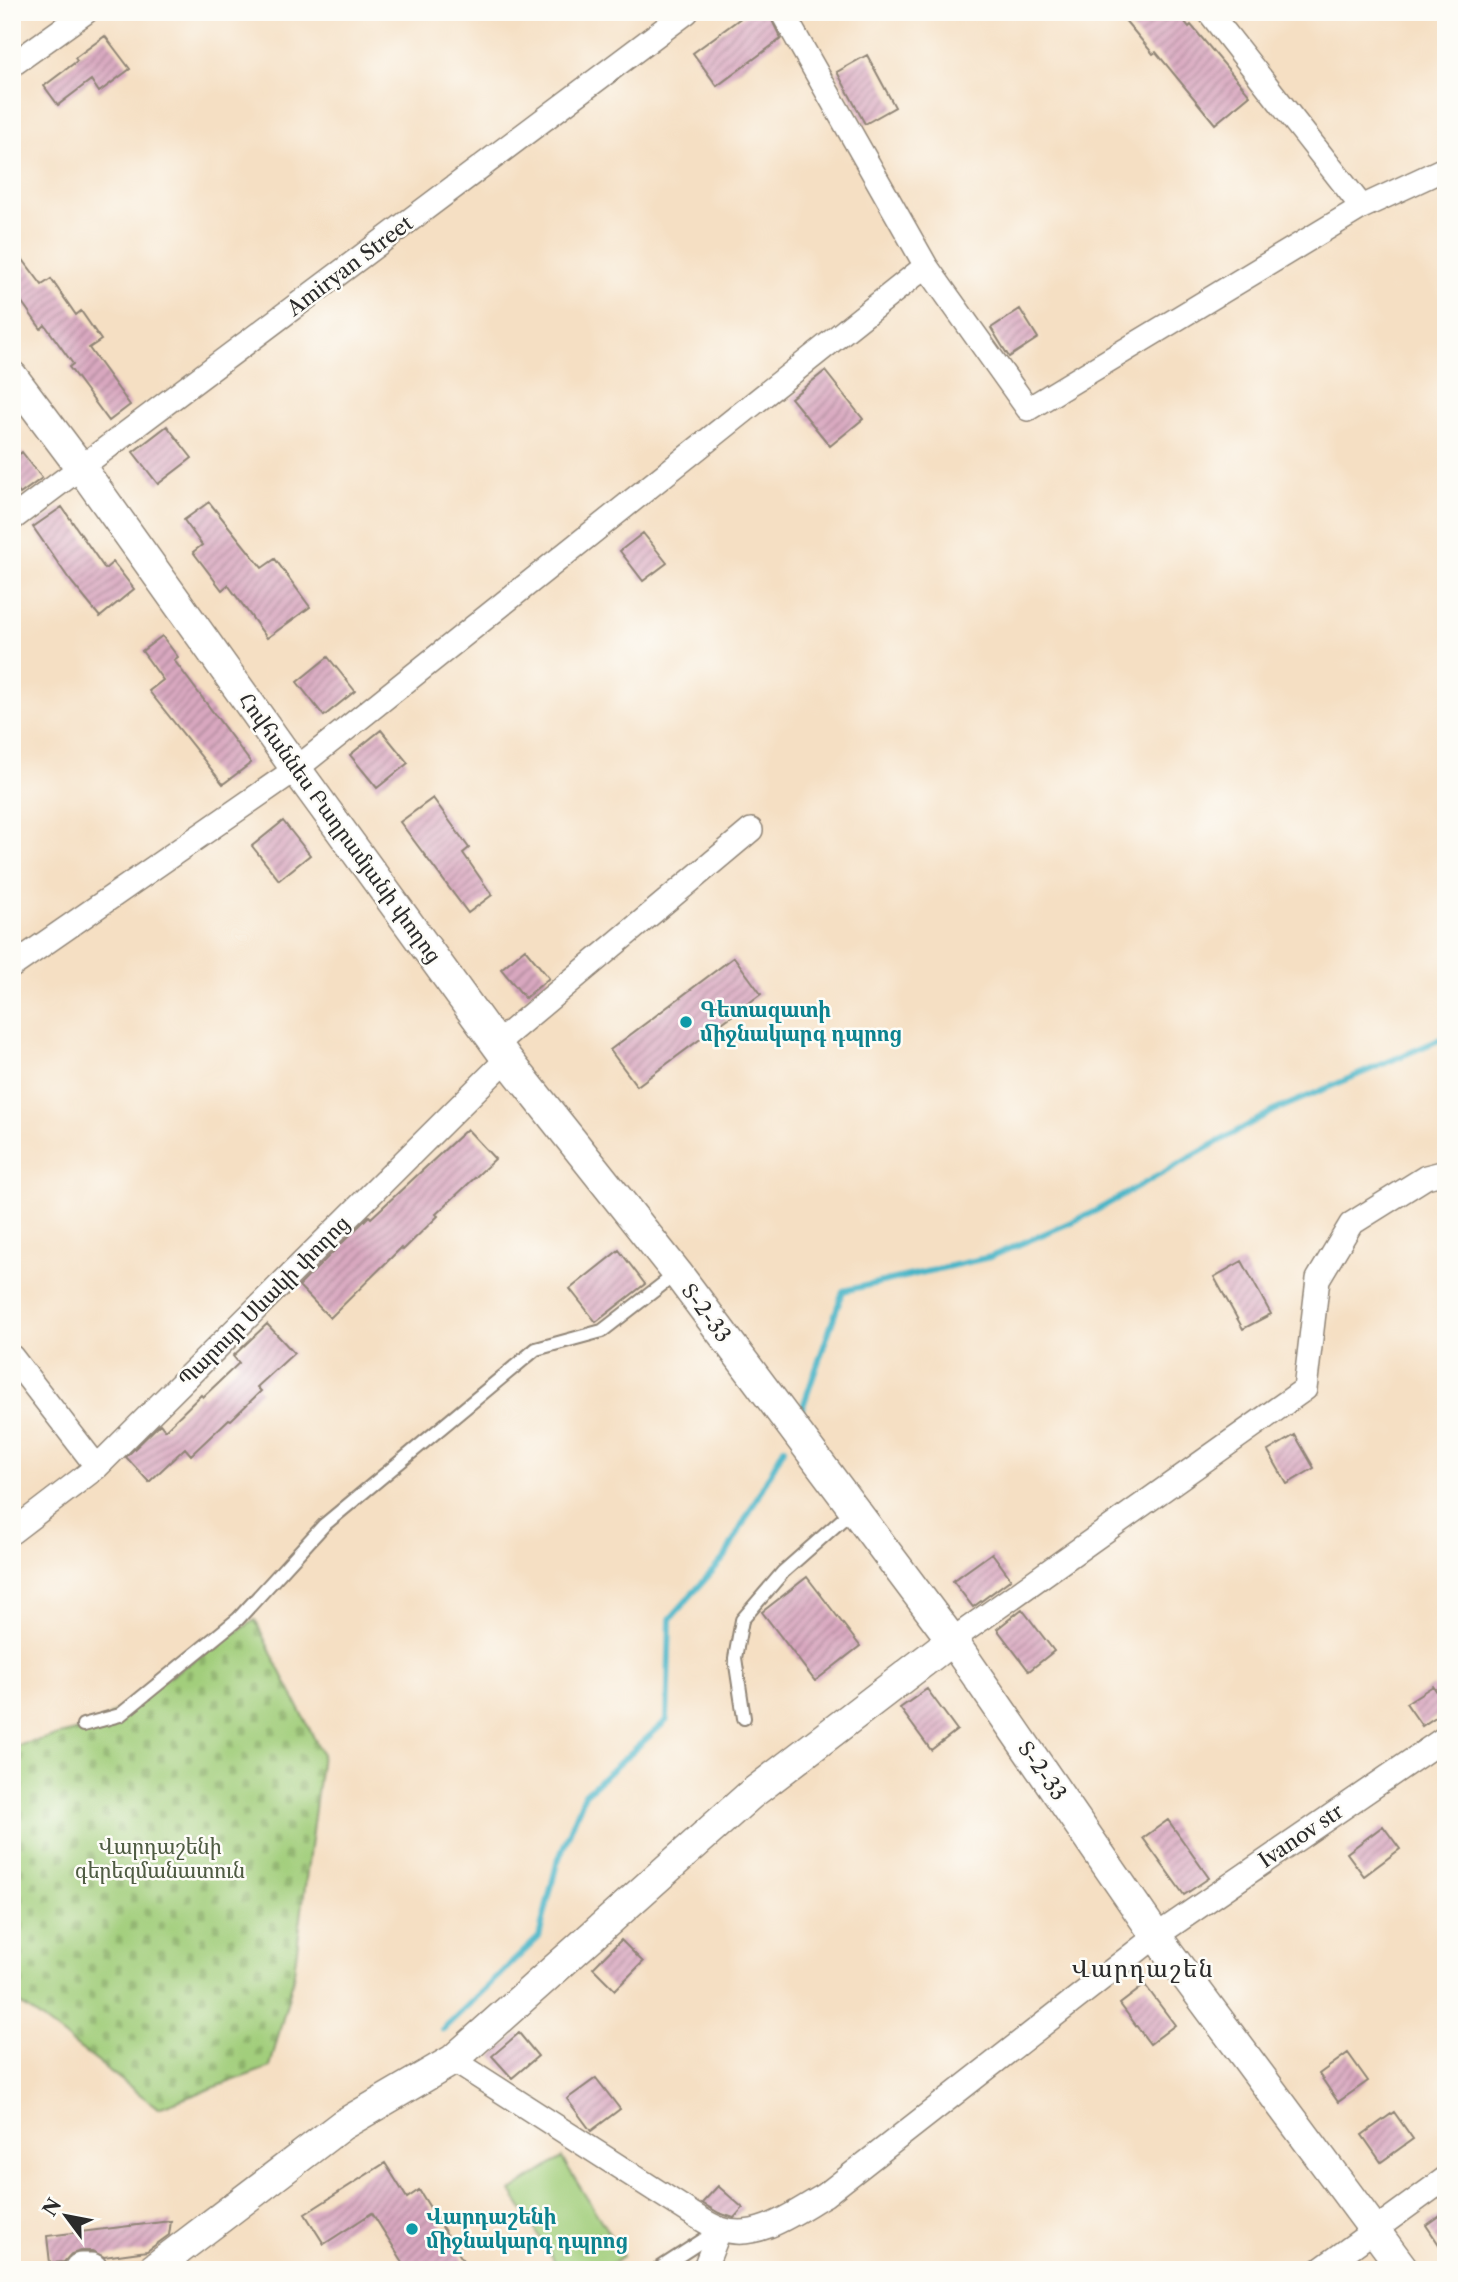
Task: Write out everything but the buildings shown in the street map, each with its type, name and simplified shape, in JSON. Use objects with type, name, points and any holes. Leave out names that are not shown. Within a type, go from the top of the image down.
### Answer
[{"type":"main road","points":[[81,2270],[91,2270]]},
{"type":"street","points":[[12,65],[86,12]]},
{"type":"street","name":"Amiryan Street","points":[[12,519],[687,12]]},
{"type":"street","points":[[782,12],[926,265],[1028,409],[1362,207],[1446,168]]},
{"type":"street","points":[[1209,12],[1362,207]]},
{"type":"street","points":[[12,966],[296,769],[926,265]]},
{"type":"street","name":"Հովհաննես Բաղրամյանի փողոց","points":[[12,376],[502,1051],[677,1273]]},
{"type":"street","name":"Պարույր Սևակի փողոց","points":[[12,1532],[97,1467],[502,1051],[751,830]]},
{"type":"street","points":[[152,2270],[342,2125],[453,2060],[750,1796],[952,1640],[1304,1389],[1318,1279],[1351,1224],[1426,1177],[1446,1172]]},
{"type":"street","name":"Տ-2-33","points":[[677,1273],[952,1640],[1156,1936],[1404,2270]]},
{"type":"street","points":[[12,1357],[97,1467]]},
{"type":"street","name":"Ivanov str","points":[[720,2229],[744,2233],[769,2227],[825,2195],[1156,1936],[1446,1737]]},
{"type":"street","points":[[453,2060],[720,2229],[704,2270]]},
{"type":"street","points":[[1320,2270],[1446,2178]]},
{"type":"lane","points":[[83,1725],[120,1715],[238,1619],[324,1525],[536,1349],[602,1331],[677,1273]]},
{"type":"lane","points":[[744,1718],[735,1658],[742,1620],[783,1572],[853,1510]]},
{"type":"lane","points":[[657,2270],[720,2229]]},
{"type":"green space","name":"Վարդաշենի գերեզմանատուն","points":[[255,1620],[322,1754],[293,1980],[270,2067],[158,2108],[27,2008],[12,2000],[12,1747],[94,1726]]},
{"type":"green space","points":[[562,2158],[623,2256],[601,2270],[560,2270],[511,2191]]},
{"type":"waterway","points":[[801,1412],[843,1291],[990,1257],[1090,1214],[1271,1112],[1446,1037]]},
{"type":"waterway","points":[[443,2029],[539,1937],[557,1863],[585,1794],[667,1720],[670,1619],[725,1557],[784,1448]]},
{"type":"place","name":"Գետազատի միջնակարգ դպրոց","points":[[686,1022]]},
{"type":"place","name":"Վարդաշենի միջնակարգ դպրոց","points":[[412,2229]]},
{"type":"district","name":"Վարդաշեն","points":[[1143,1969]]}]
